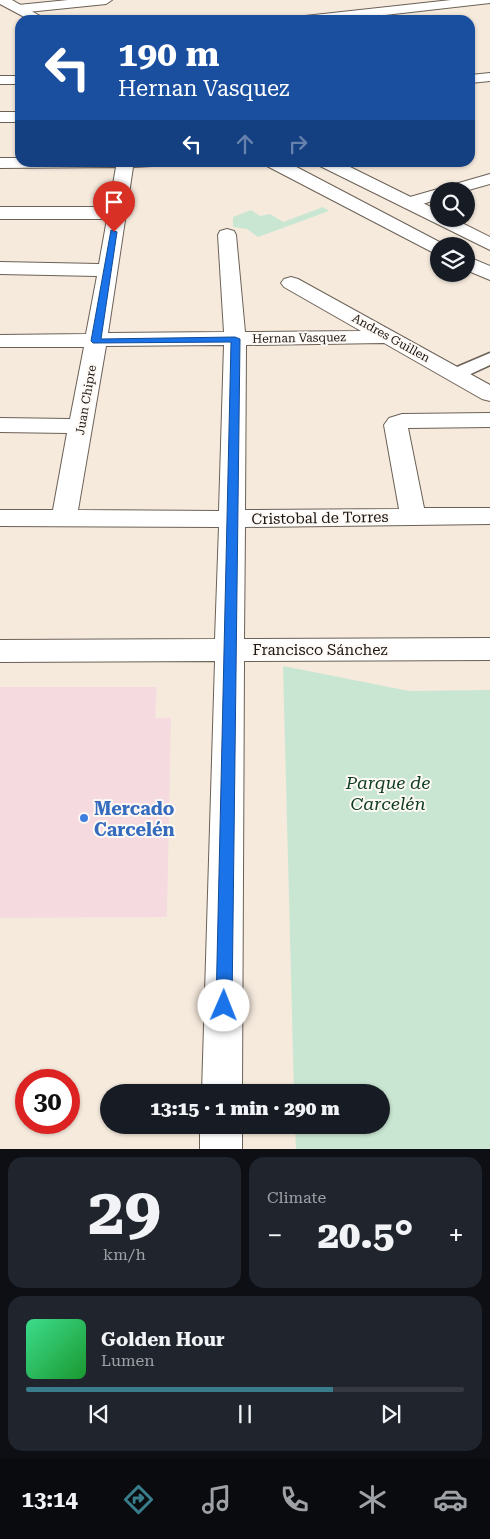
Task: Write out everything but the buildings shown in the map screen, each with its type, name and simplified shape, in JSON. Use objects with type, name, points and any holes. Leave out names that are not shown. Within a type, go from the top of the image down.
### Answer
[{"type":"street","points":[[2,0],[30,15]]},
{"type":"street","points":[[18,9],[106,0]]},
{"type":"street","points":[[350,15],[487,0]]},
{"type":"street","points":[[475,78],[490,77]]},
{"type":"street","points":[[0,80],[15,80]]},
{"type":"street","points":[[0,117],[15,117]]},
{"type":"street","points":[[0,163],[15,163]]},
{"type":"street","name":"Juan Chipre","points":[[64,518],[96,341],[116,213],[133,167]]},
{"type":"street","points":[[284,167],[430,243]]},
{"type":"street","points":[[336,167],[430,213]]},
{"type":"street","points":[[475,183],[490,179]]},
{"type":"street","points":[[409,203],[430,196]]},
{"type":"street","points":[[0,213],[116,213]]},
{"type":"street","points":[[457,227],[490,244]]},
{"type":"street","points":[[222,1084],[235,339],[227,235]]},
{"type":"street","points":[[475,266],[490,274]]},
{"type":"street","points":[[0,268],[108,270]]},
{"type":"street","name":"Andres Guillen","points":[[291,283],[490,394]]},
{"type":"street","name":"Hernan Vasquez","points":[[0,341],[388,337]]},
{"type":"street","points":[[456,374],[490,358]]},
{"type":"street","points":[[413,516],[397,423],[402,421],[490,420]]},
{"type":"street","points":[[0,425],[81,426]]},
{"type":"street","name":"Cristobal de Torres","points":[[0,518],[232,519],[490,516]]},
{"type":"street","name":"Francisco Sánchez","points":[[0,651],[490,649]]},
{"type":"street","points":[[221,1134],[221,1149]]},
{"type":"shaded area","name":"Mercado Carcelén","points":[[0,687],[157,687],[155,718],[171,718],[167,917],[0,918]]},
{"type":"green space","points":[[323,207],[329,211],[258,237],[247,229],[233,227],[233,217],[251,210],[260,216],[270,214],[283,222]]},
{"type":"green space","name":"Parque de Carcelén","points":[[283,666],[409,691],[490,690],[490,1149],[296,1149],[295,1134],[390,1134],[390,1084],[294,1084]]},
{"type":"place","name":"Mercado Carcelén","points":[[84,818]]},
{"type":"route","points":[[114,232],[96,341],[235,339],[224,1006]]}]
